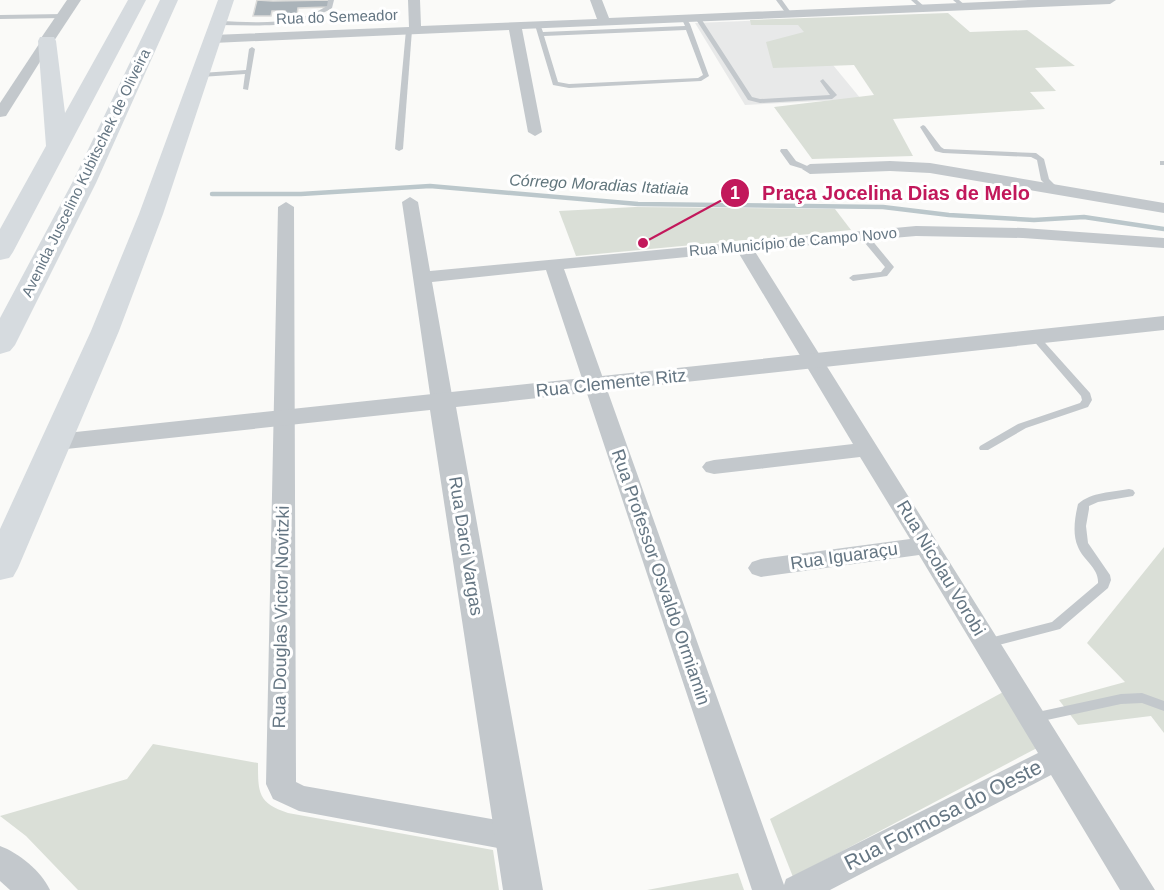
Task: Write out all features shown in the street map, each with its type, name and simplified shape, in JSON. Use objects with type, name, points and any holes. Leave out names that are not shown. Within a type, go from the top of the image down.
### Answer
[{"type":"highway","name":"Avenida Juscelino Kubitschek de Oliveira","points":[[0,252],[34,194],[137,0]]},
{"type":"highway","name":"Avenida Juscelino Kubitschek de Oliveira","points":[[0,345],[84,183],[169,0]]},
{"type":"highway","points":[[47,41],[58,148]]},
{"type":"highway","points":[[0,215],[34,194]]},
{"type":"main road","points":[[0,568],[57,442],[131,266],[219,21]]},
{"type":"street","points":[[1,113],[75,0]]},
{"type":"street","points":[[412,30],[414,0]]},
{"type":"street","points":[[596,0],[604,22]]},
{"type":"street","name":"Rua do Semeador","points":[[219,21],[259,37],[515,26],[540,29],[604,22],[686,23],[698,18],[919,4],[1110,0]]},
{"type":"street","points":[[515,26],[535,132]]},
{"type":"street","points":[[810,169],[910,167],[1164,208]]},
{"type":"street","name":"Rua Darci Vargas","points":[[410,201],[523,890]]},
{"type":"street","name":"Rua Douglas Victor Novitzki","points":[[286,207],[279,778],[284,790],[299,798],[514,837]]},
{"type":"street","name":"Rua Município de Campo Novo","points":[[422,277],[915,231],[983,231],[1164,243]]},
{"type":"street","name":"Rua Nicolau Vorobi","points":[[744,246],[1138,890]]},
{"type":"street","name":"Rua Professor Osvaldo Ormiamin","points":[[554,264],[769,890]]},
{"type":"street","name":"Rua Clemente Ritz","points":[[57,442],[1164,323]]},
{"type":"street","points":[[714,467],[868,449]]},
{"type":"street","name":"Rua Iguaraçu","points":[[761,568],[927,545]]},
{"type":"street","name":"Rua Formosa do Oeste","points":[[798,890],[1057,757]]},
{"type":"street","points":[[0,860],[33,890]]},
{"type":"lane","points":[[219,21],[309,18],[330,7],[331,0]]},
{"type":"lane","points":[[779,0],[789,14]]},
{"type":"lane","points":[[1,18],[64,16]]},
{"type":"lane","points":[[698,18],[750,99],[828,99],[834,95],[824,81]]},
{"type":"lane","points":[[259,37],[261,20]]},
{"type":"lane","points":[[686,23],[706,76],[569,86],[555,84],[540,29],[686,23]]},
{"type":"lane","points":[[399,149],[412,30]]},
{"type":"lane","points":[[246,89],[252,49]]},
{"type":"lane","points":[[201,75],[249,72]]},
{"type":"lane","points":[[924,127],[938,149],[943,152],[1033,155],[1040,159],[1045,180],[1056,190]]},
{"type":"lane","points":[[784,151],[793,163],[810,169]]},
{"type":"lane","points":[[853,278],[884,274],[890,267],[863,235]]},
{"type":"lane","points":[[984,448],[1022,426],[1084,405],[1087,400],[1086,395],[1035,337]]},
{"type":"lane","points":[[987,643],[1056,626],[1104,585],[1104,574],[1081,540],[1082,510],[1084,504],[1095,498],[1129,493]]},
{"type":"lane","points":[[1033,718],[1121,699],[1142,698],[1164,706]]},
{"type":"shaded area","points":[[948,13],[970,32],[1027,30],[1075,66],[1035,68],[1056,91],[1030,92],[1045,109],[893,119],[913,156],[812,159],[774,107],[874,95],[854,65],[773,68],[766,42],[804,32],[798,25],[751,25],[750,20]]},
{"type":"shaded area","points":[[795,19],[861,99],[745,105],[695,23]]},
{"type":"shaded area","points":[[635,207],[835,209],[851,230],[576,256],[559,211]]},
{"type":"shaded area","points":[[1164,547],[1164,733],[1151,716],[1078,725],[1059,700],[1125,682],[1087,643]]},
{"type":"shaded area","points":[[1005,691],[1037,748],[793,877],[770,819]]},
{"type":"shaded area","points":[[153,744],[258,763],[258,782],[265,801],[288,813],[493,850],[499,890],[78,890],[26,836],[0,816],[127,779]]},
{"type":"shaded area","points":[[738,873],[744,890],[647,890]]},
{"type":"building","points":[[257,0],[330,0],[329,7],[298,8],[297,15],[284,16],[285,11],[272,11],[271,16],[253,16]]},
{"type":"waterway","name":"Córrego Moradias Itatiaia","points":[[212,194],[301,194],[430,186],[638,204],[883,207],[949,215],[1034,220],[1084,217],[1164,229]]},
{"type":"place","name":"Praça Jocelina Dias de Melo","points":[[643,243]]}]
